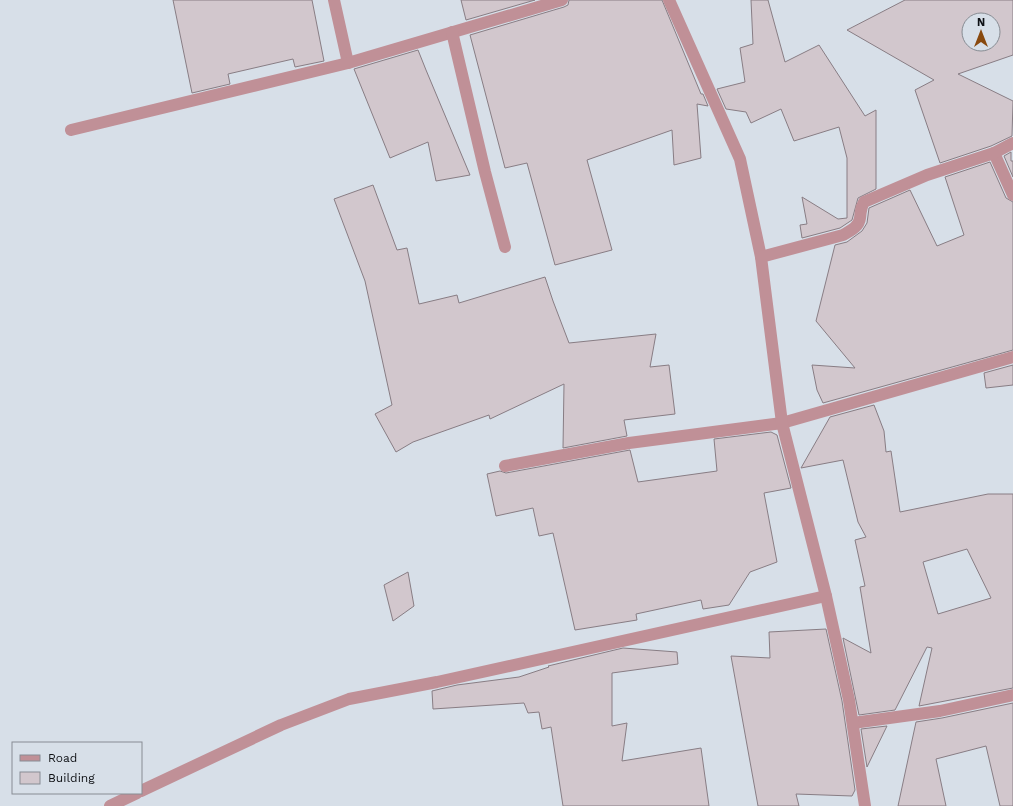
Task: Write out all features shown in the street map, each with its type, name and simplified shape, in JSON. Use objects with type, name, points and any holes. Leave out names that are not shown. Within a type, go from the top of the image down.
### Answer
[{"type":"street","points":[[334,0],[348,62]]},
{"type":"street","points":[[71,130],[348,62],[562,0]]},
{"type":"street","points":[[669,0],[740,159],[760,257],[782,424],[826,596],[849,700],[865,806]]},
{"type":"street","points":[[452,32],[485,172],[505,247]]},
{"type":"street","points":[[760,257],[843,235],[854,229],[858,224],[860,218],[860,208],[864,202],[927,175],[994,153],[1013,143]]},
{"type":"street","points":[[994,153],[1013,195]]},
{"type":"street","points":[[505,466],[629,443],[782,424],[1013,357]]},
{"type":"street","points":[[142,791],[281,725],[349,699],[437,682],[826,596]]},
{"type":"street","points":[[853,723],[940,711],[1013,695]]},
{"type":"street","points":[[110,806],[136,794]]},
{"type":"building","points":[[173,0],[312,0],[324,61],[295,67],[293,59],[228,74],[230,84],[192,93]]},
{"type":"building","points":[[461,0],[535,0],[466,20]]},
{"type":"building","points":[[569,0],[662,0],[701,94],[703,94],[708,106],[697,104],[701,158],[674,165],[672,130],[587,160],[612,250],[555,265],[527,163],[505,168],[470,35],[564,7],[568,5]]},
{"type":"building","points":[[751,0],[768,0],[785,62],[819,45],[865,116],[876,110],[876,189],[858,198],[852,220],[840,228],[802,238],[800,225],[807,224],[802,197],[838,219],[847,218],[847,158],[839,127],[794,141],[781,109],[751,123],[746,112],[726,109],[717,89],[745,82],[740,48],[753,44]]},
{"type":"building","points":[[905,0],[1013,0],[1013,55],[958,74],[1013,101],[1012,136],[991,146],[940,163],[915,90],[934,80],[847,30]]},
{"type":"building","points":[[418,50],[470,175],[436,181],[428,142],[390,158],[354,69]]},
{"type":"building","points":[[1011,152],[1011,161],[1013,161],[1013,177],[1004,156]]},
{"type":"building","points":[[990,162],[1006,198],[1013,202],[1013,350],[823,403],[817,390],[812,365],[855,368],[816,321],[835,245],[847,242],[862,231],[867,223],[869,208],[910,190],[937,246],[964,235],[945,177]]},
{"type":"building","points":[[373,185],[397,250],[407,248],[419,304],[457,295],[459,303],[545,277],[569,343],[656,334],[650,367],[669,365],[675,414],[624,420],[627,436],[563,448],[564,384],[490,419],[489,415],[413,442],[396,452],[375,414],[392,405],[365,281],[334,199]]},
{"type":"building","points":[[1013,365],[1013,385],[986,388],[984,373]]},
{"type":"building","points":[[874,405],[884,431],[886,452],[891,451],[900,512],[988,494],[1013,494],[1013,688],[919,706],[932,648],[927,647],[895,710],[859,715],[843,638],[871,653],[860,587],[865,586],[855,540],[866,537],[858,522],[843,460],[801,468],[830,417]],"holes":[[[967,549],[991,598],[938,614],[923,562]]]},
{"type":"building","points":[[771,432],[777,435],[791,488],[764,493],[777,562],[750,572],[729,605],[703,609],[701,600],[636,614],[637,620],[575,630],[553,533],[539,536],[533,508],[496,516],[487,474],[500,471],[506,473],[630,450],[638,482],[717,471],[714,439]]},
{"type":"building","points":[[408,572],[414,606],[393,621],[384,585]]},
{"type":"building","points":[[826,629],[842,701],[855,790],[852,796],[796,794],[799,806],[758,806],[731,656],[770,658],[769,632]]},
{"type":"building","points":[[623,648],[677,652],[678,664],[612,673],[612,726],[627,723],[622,761],[701,748],[709,806],[563,806],[551,727],[542,729],[539,712],[528,713],[524,703],[433,709],[432,691],[457,685],[519,677],[549,667],[548,666]]},
{"type":"building","points":[[1013,703],[1013,806],[1000,806],[986,746],[936,759],[946,806],[898,806],[916,722]]},
{"type":"building","points":[[887,726],[867,767],[861,729]]}]
